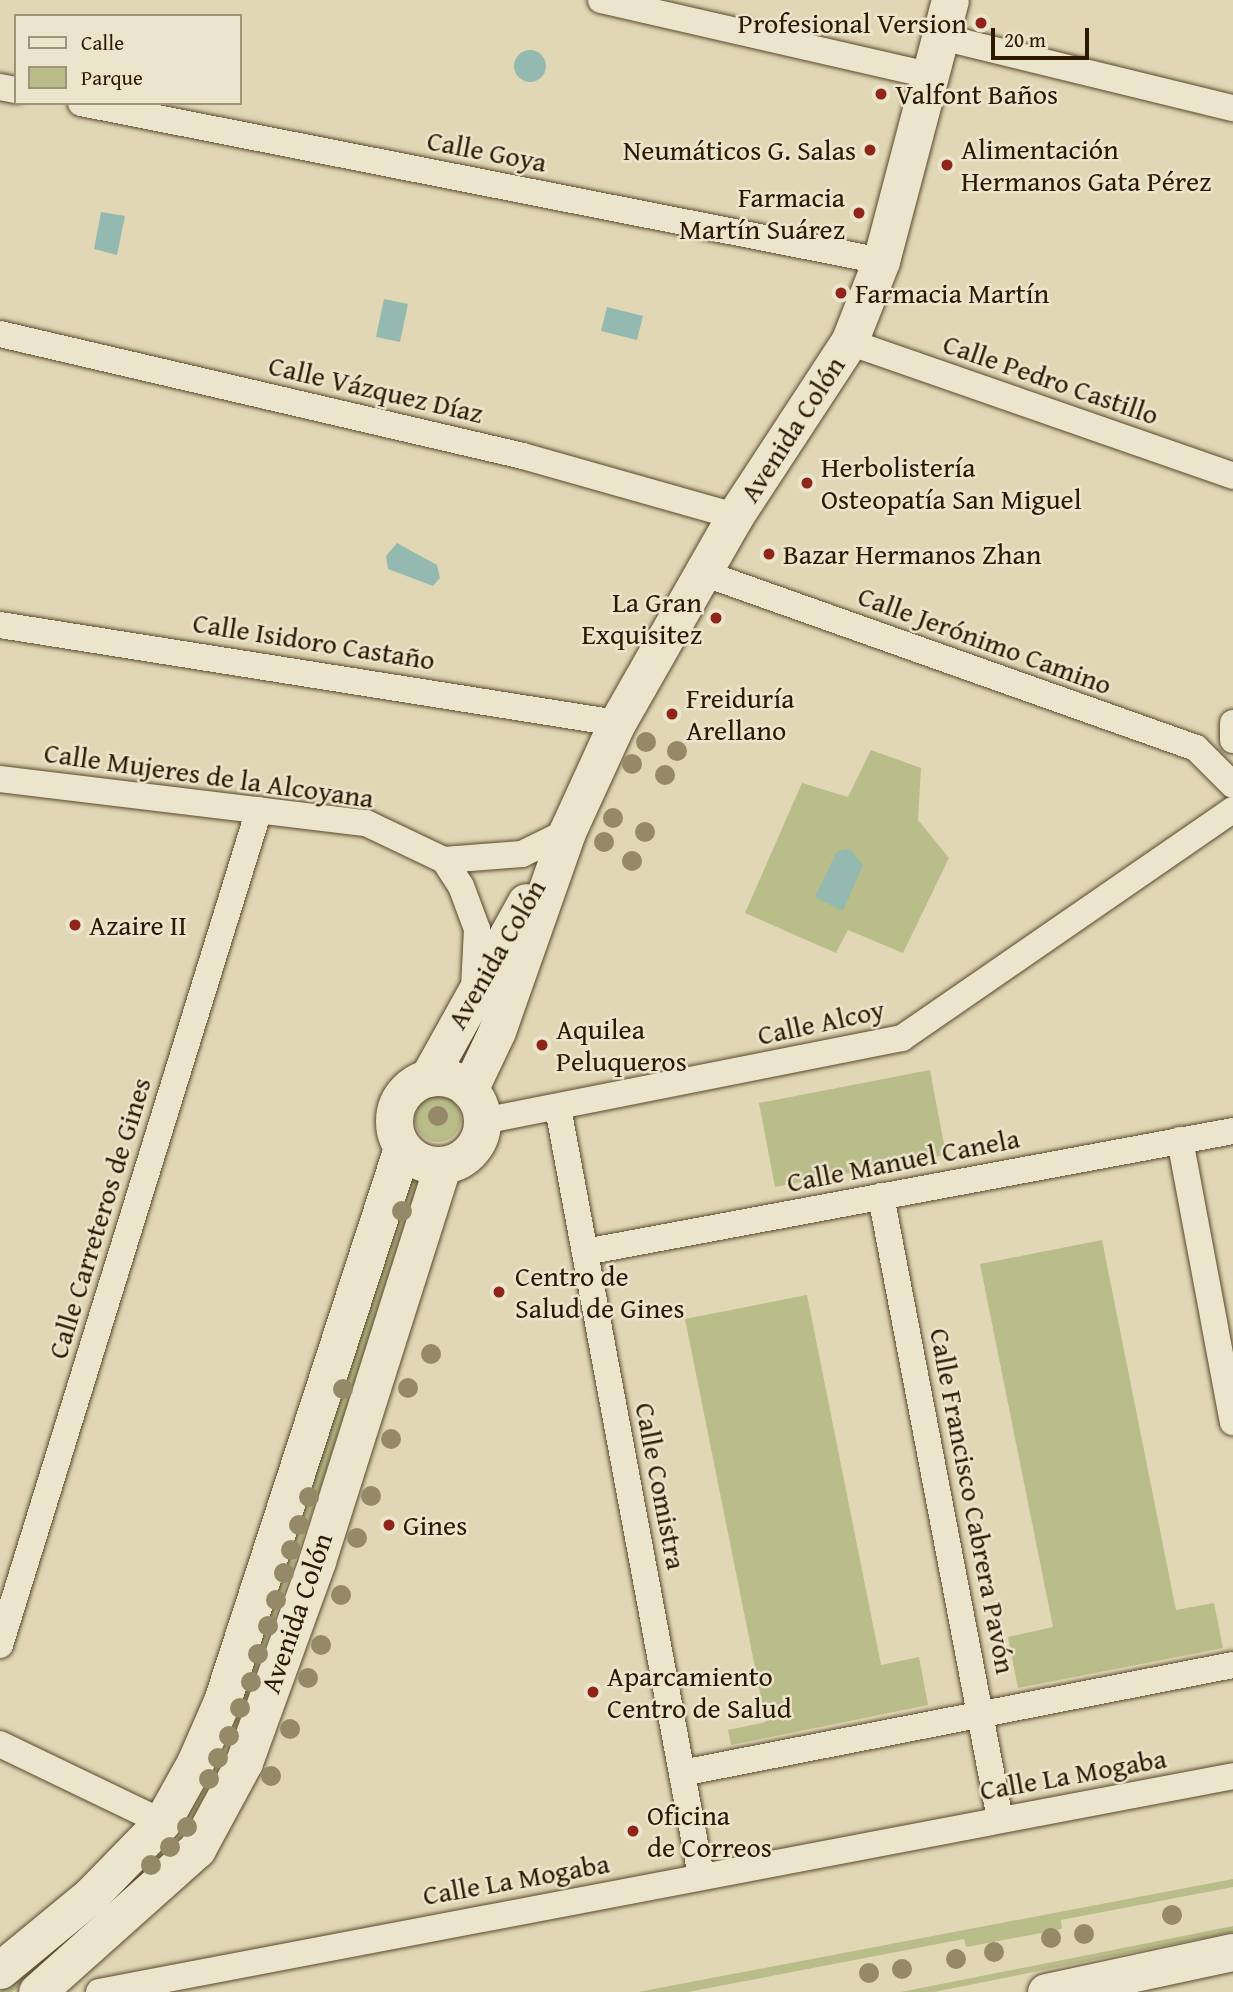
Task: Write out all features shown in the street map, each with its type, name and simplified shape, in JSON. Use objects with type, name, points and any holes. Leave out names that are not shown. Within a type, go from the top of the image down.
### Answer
[{"type":"main road","name":"Avenida Colón","points":[[476,1105],[497,1031],[567,832],[617,723],[735,516],[849,342],[881,261],[937,36],[950,0]]},
{"type":"main road","name":"Avenida Colón","points":[[428,1078],[474,989],[567,832]]},
{"type":"main road","points":[[428,1078],[476,1105],[466,1156],[442,1166],[427,1165],[402,1148],[393,1124],[399,1100],[428,1078]]},
{"type":"main road","name":"Avenida Colón","points":[[0,1970],[91,1895],[162,1822],[222,1701],[402,1148]]},
{"type":"main road","name":"Avenida Colón","points":[[37,1992],[197,1849],[244,1762],[317,1561],[415,1234],[442,1166]]},
{"type":"main road","points":[[1046,1992],[1233,1952]]},
{"type":"street","points":[[601,0],[928,75]]},
{"type":"street","points":[[937,36],[1233,108]]},
{"type":"street","name":"Calle Goya","points":[[91,105],[881,261]]},
{"type":"street","name":"Calle Vázquez Díaz","points":[[0,334],[523,456],[735,516]]},
{"type":"street","name":"Calle Pedro Castillo","points":[[849,342],[1233,476]]},
{"type":"street","name":"Calle Jerónimo Camino","points":[[703,573],[1196,748],[1233,785]]},
{"type":"street","name":"Calle Isidoro Castaño","points":[[0,625],[617,723]]},
{"type":"street","points":[[1233,723],[1233,740]]},
{"type":"street","name":"Calle Mujeres de la Alcoyana","points":[[0,779],[366,823],[444,860],[522,854],[567,832]]},
{"type":"street","name":"Calle Carreteros de Gines","points":[[0,1645],[259,810]]},
{"type":"street","name":"Calle Alcoy","points":[[476,1105],[558,1108],[902,1038],[1233,810]]},
{"type":"street","points":[[444,860],[477,929],[474,989]]},
{"type":"street","name":"Calle Comistra","points":[[558,1108],[701,1876]]},
{"type":"street","name":"Calle Manuel Canela","points":[[585,1252],[1233,1131]]},
{"type":"street","points":[[1180,1140],[1233,1422]]},
{"type":"street","name":"Calle Francisco Cabrera Pavón","points":[[881,1196],[982,1711],[1000,1819]]},
{"type":"street","points":[[682,1773],[959,1723],[982,1711],[1233,1665]]},
{"type":"street","points":[[0,1744],[162,1822]]},
{"type":"street","name":"Calle La Mogaba","points":[[99,1992],[1233,1776]]},
{"type":"green space","points":[[871,750],[921,768],[918,820],[949,858],[903,953],[848,930],[836,953],[745,913],[802,783],[848,797]]},
{"type":"green space","points":[[930,1070],[946,1155],[775,1187],[759,1103]]},
{"type":"green space","points":[[438,1096],[454,1103],[461,1119],[454,1135],[438,1142],[422,1135],[415,1119],[422,1103]]},
{"type":"green space","points":[[412,1171],[420,1175],[320,1489],[217,1784],[186,1842],[156,1872],[12,1992],[0,1992],[178,1831],[201,1791],[231,1721]]},
{"type":"green space","points":[[1102,1240],[1176,1610],[1214,1603],[1223,1648],[1018,1688],[1008,1637],[1053,1627],[980,1264]]},
{"type":"green space","points":[[807,1295],[881,1665],[919,1657],[928,1705],[731,1745],[728,1730],[766,1722],[685,1319]]},
{"type":"green space","points":[[1233,1879],[1233,1887],[1061,1920],[1062,1929],[966,1947],[964,1939],[688,1992],[638,1992]]},
{"type":"green space","points":[[1233,1926],[1233,1932],[934,1992],[901,1992]]},
{"type":"water","points":[[530,50],[541,55],[546,66],[541,77],[530,82],[519,77],[514,66],[519,55]]},
{"type":"water","points":[[101,212],[125,216],[117,255],[94,249]]},
{"type":"water","points":[[384,299],[408,304],[400,342],[376,337]]},
{"type":"water","points":[[607,307],[643,316],[637,340],[601,331]]},
{"type":"water","points":[[397,543],[437,565],[440,578],[433,586],[388,569],[386,556]]},
{"type":"water","points":[[850,849],[863,865],[843,911],[815,897],[837,851]]},
{"type":"place","name":"Profesional Version","points":[[981,23]]},
{"type":"place","name":"Valfont Baños","points":[[881,94]]},
{"type":"place","name":"Neumáticos G. Salas","points":[[870,150]]},
{"type":"place","name":"Alimentación Hermanos Gata Pérez","points":[[947,165]]},
{"type":"place","name":"Farmacia Martín Suárez","points":[[859,213]]},
{"type":"place","name":"Farmacia Martín","points":[[841,293]]},
{"type":"place","name":"Herbolistería Osteopatía San Miguel","points":[[807,483]]},
{"type":"place","name":"Bazar Hermanos Zhan","points":[[769,554]]},
{"type":"place","name":"La Gran Exquisitez","points":[[716,618]]},
{"type":"place","name":"Freiduría Arellano","points":[[672,714]]},
{"type":"place","name":"Azaire II","points":[[75,925]]},
{"type":"place","name":"Aquilea Peluqueros","points":[[542,1045]]},
{"type":"place","name":"Centro de Salud de Gines","points":[[499,1292]]},
{"type":"place","name":"Gines","points":[[389,1525]]},
{"type":"place","name":"Aparcamiento Centro de Salud","points":[[593,1692]]},
{"type":"place","name":"Oficina de Correos","points":[[633,1831]]}]
